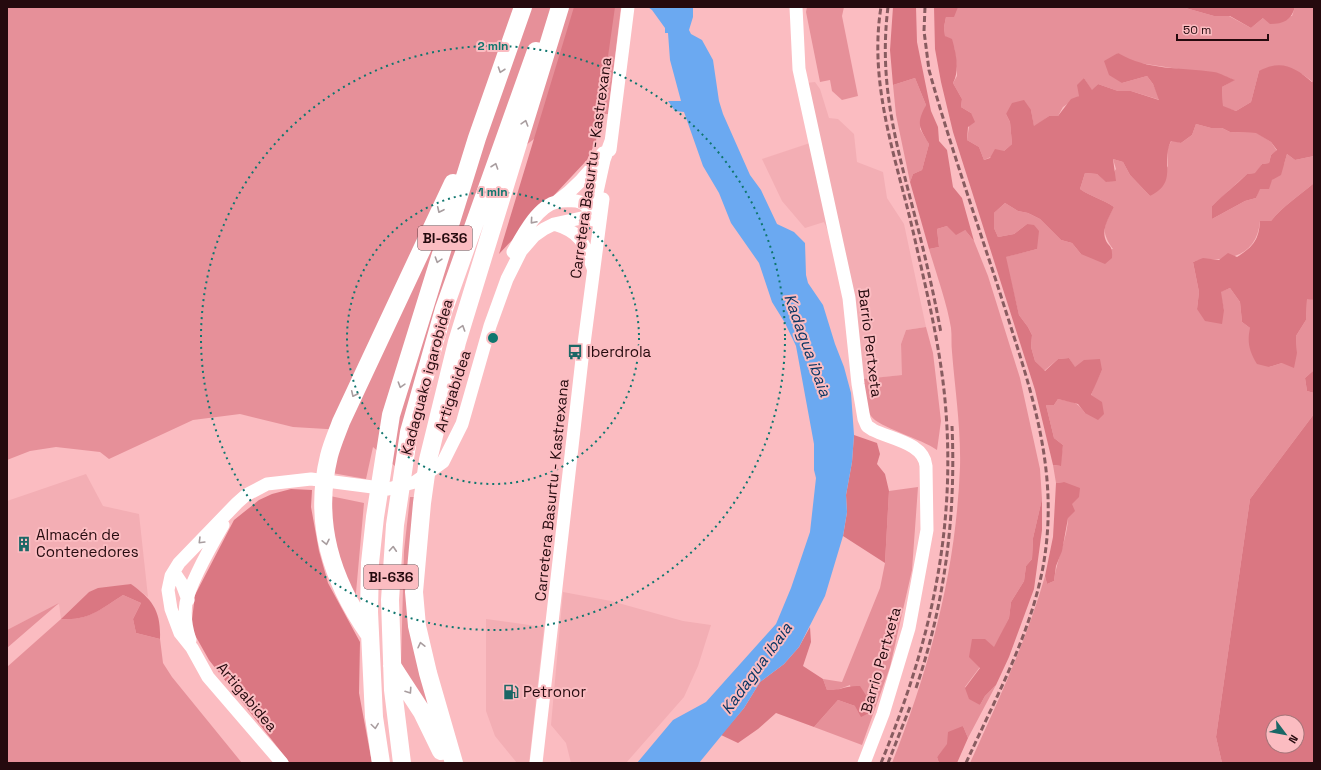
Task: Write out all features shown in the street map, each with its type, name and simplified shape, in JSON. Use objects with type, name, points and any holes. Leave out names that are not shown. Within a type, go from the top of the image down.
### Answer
[{"type":"highway","name":"Kadaguako igarobidea","points":[[381,763],[374,717],[369,612],[370,563],[380,473],[391,415],[477,138],[523,7]]},
{"type":"highway","name":"Kadaguako igarobidea","points":[[402,763],[393,690],[390,630],[390,600],[395,525],[402,471],[416,405],[444,310],[550,7]]},
{"type":"highway","points":[[454,763],[428,673],[417,626],[414,592],[422,503],[428,460],[457,342],[560,7]]},
{"type":"highway","points":[[446,763],[435,736],[422,712],[362,623],[349,601],[331,560],[326,543],[322,503],[329,455],[341,422],[458,172],[477,138]]},
{"type":"street","name":"Carretera Basurtu - Kastrexana","points":[[536,763],[594,270],[628,7]]},
{"type":"street","name":"Barrio Pertxeta","points":[[796,7],[799,69],[849,298],[858,384],[864,419],[867,426],[873,430],[916,448],[924,457],[926,466],[927,530],[909,628],[883,714],[864,763]]},
{"type":"street","points":[[507,279],[513,253],[527,227],[542,211],[577,185],[594,166],[611,142]]},
{"type":"street","points":[[507,279],[521,251],[534,236],[554,224],[586,217],[591,212],[595,205],[604,160],[611,142]]},
{"type":"street","points":[[556,202],[579,201],[591,212],[594,222],[594,270]]},
{"type":"street","points":[[554,224],[565,227],[584,242],[594,270]]},
{"type":"street","name":"Artigabidea","points":[[237,503],[246,495],[267,484],[311,479],[388,489],[415,482],[443,462],[462,424],[490,326],[507,279]]},
{"type":"street","points":[[192,648],[180,633],[171,608],[168,590],[174,572],[187,554],[237,503]]},
{"type":"street","points":[[192,648],[186,625],[188,600],[213,543],[237,503]]},
{"type":"street","points":[[174,572],[182,584],[188,600]]},
{"type":"street","name":"Artigabidea","points":[[192,648],[208,677],[282,763]]},
{"type":"shaded area","points":[[7,7],[621,7],[608,114],[579,114],[553,124],[525,146],[469,236],[396,467],[373,447],[366,479],[332,473],[343,430],[293,427],[240,414],[193,420],[109,459],[100,452],[56,447],[30,451],[7,460]]},
{"type":"shaded area","points":[[574,7],[615,7],[596,141],[587,160],[499,254]]},
{"type":"shaded area","points":[[807,7],[844,7],[842,16],[858,96],[842,100],[832,91],[830,80],[820,82],[806,12]]},
{"type":"shaded area","points":[[893,7],[916,7],[917,42],[931,111],[938,127],[939,141],[947,150],[953,187],[962,198],[974,241],[965,230],[956,235],[947,226],[937,229],[939,247],[929,249],[910,182],[913,174],[922,170],[929,144],[920,125],[921,117],[926,105],[915,78],[893,85],[890,50]]},
{"type":"shaded area","points":[[934,7],[958,7],[954,17],[946,17],[944,27],[945,36],[952,39],[955,50],[957,67],[953,83],[962,99],[961,107],[971,113],[975,122],[968,127],[967,140],[979,147],[984,160],[990,158],[995,149],[1004,151],[1012,144],[1010,122],[1006,114],[1012,103],[1024,100],[1031,110],[1034,126],[1049,116],[1058,116],[1071,99],[1079,96],[1077,85],[1084,78],[1092,90],[1098,84],[1118,91],[1131,91],[1159,100],[1153,84],[1147,76],[1122,83],[1109,75],[1104,61],[1118,53],[1129,59],[1153,66],[1214,72],[1235,80],[1222,87],[1223,106],[1236,111],[1251,102],[1259,71],[1267,67],[1281,65],[1287,66],[1300,72],[1312,82],[1314,80],[1314,156],[1295,160],[1287,154],[1281,175],[1272,180],[1269,189],[1260,189],[1256,198],[1245,201],[1212,219],[1212,206],[1247,174],[1255,173],[1262,164],[1269,163],[1271,155],[1277,150],[1271,142],[1256,133],[1230,132],[1222,128],[1211,128],[1196,124],[1192,135],[1181,143],[1171,141],[1168,149],[1167,171],[1164,184],[1159,190],[1150,196],[1130,175],[1123,162],[1113,159],[1116,181],[1106,182],[1097,174],[1085,173],[1080,189],[1114,207],[1107,222],[1104,234],[1106,241],[1112,250],[1112,258],[1105,264],[1081,254],[1072,243],[1061,240],[1040,219],[1028,213],[1018,211],[1005,203],[994,213],[994,228],[998,237],[1014,234],[1027,224],[1034,225],[1039,231],[1037,249],[1006,257],[1019,315],[1032,335],[1031,347],[1035,361],[1045,371],[1058,359],[1069,358],[1075,367],[1084,360],[1100,359],[1102,370],[1091,395],[1102,402],[1104,414],[1098,420],[1085,413],[1078,404],[1058,399],[1054,405],[1046,405],[1054,438],[1063,445],[1061,466],[1053,465],[1035,390],[953,132],[935,49]]},
{"type":"shaded area","points":[[958,7],[1182,7],[1214,16],[1229,16],[1251,28],[1263,18],[1292,16],[1295,7],[1314,7],[1314,80],[1313,82],[1302,74],[1259,71],[1251,102],[1236,111],[1223,107],[1222,87],[1234,80],[1216,73],[1133,62],[1117,53],[1122,83],[1147,76],[1153,84],[1160,100],[1131,91],[1118,91],[1098,84],[1092,91],[1084,78],[1079,96],[1063,107],[1058,116],[1049,116],[1034,127],[1031,110],[1006,114],[1010,122],[1012,144],[1004,151],[984,160],[979,147],[967,140],[971,113],[961,107],[962,99],[953,83],[957,76],[954,47],[945,36],[944,27],[946,17]]},
{"type":"shaded area","points":[[1182,7],[1295,7],[1289,18],[1283,22],[1270,24],[1263,18],[1251,28],[1230,16],[1214,16]]},
{"type":"shaded area","points":[[915,78],[926,105],[920,129],[929,144],[922,170],[913,174],[910,182],[896,115],[893,85]]},
{"type":"shaded area","points":[[815,82],[820,89],[829,118],[838,119],[854,134],[857,162],[883,172],[887,198],[904,224],[926,327],[906,330],[901,344],[903,375],[864,379],[832,240],[824,222],[805,228],[782,201],[762,159],[819,140],[806,83]]},
{"type":"shaded area","points":[[1196,124],[1211,128],[1222,128],[1230,132],[1257,133],[1271,142],[1277,151],[1271,155],[1269,163],[1262,164],[1256,173],[1247,174],[1212,206],[1212,219],[1245,201],[1256,198],[1259,189],[1272,180],[1284,164],[1287,154],[1295,160],[1314,156],[1314,183],[1286,206],[1271,221],[1260,221],[1256,237],[1248,248],[1236,256],[1229,258],[1193,262],[1199,292],[1197,309],[1224,310],[1220,292],[1230,288],[1240,302],[1242,322],[1250,328],[1269,367],[1282,363],[1297,353],[1296,336],[1306,320],[1307,298],[1314,300],[1314,370],[1305,378],[1307,391],[1314,393],[1314,414],[1250,499],[1216,737],[1222,763],[970,763],[1020,648],[1045,576],[1047,584],[1054,581],[1066,533],[1068,513],[1064,482],[1056,483],[1053,465],[1060,466],[1063,445],[1054,438],[1046,405],[1054,405],[1058,399],[1077,404],[1085,413],[1095,384],[1102,370],[1075,368],[1069,358],[1058,359],[1044,371],[1035,361],[1031,347],[1032,335],[1019,315],[1005,257],[1037,249],[1027,224],[1014,234],[998,237],[994,228],[994,213],[1005,203],[1018,211],[1028,213],[1040,219],[1061,240],[1072,243],[1081,254],[1113,249],[1106,237],[1105,228],[1114,207],[1080,189],[1085,173],[1097,174],[1107,182],[1116,169],[1113,159],[1123,162],[1130,175],[1150,196],[1168,166],[1167,149],[1172,140],[1181,143],[1192,135]]},
{"type":"shaded area","points":[[1314,183],[1314,300],[1307,299],[1306,320],[1296,336],[1297,353],[1294,368],[1282,363],[1269,367],[1257,364],[1249,346],[1250,328],[1242,322],[1240,302],[1230,288],[1221,292],[1224,310],[1222,324],[1205,321],[1197,309],[1199,292],[1193,262],[1203,258],[1219,260],[1228,253],[1237,257],[1247,250],[1257,238],[1260,221],[1271,221],[1286,206]]},
{"type":"shaded area","points":[[947,226],[965,230],[974,241],[988,276],[1020,378],[1040,469],[1042,499],[1033,538],[1032,559],[1026,566],[1024,581],[1011,602],[1009,618],[995,647],[965,687],[980,705],[985,696],[996,685],[968,738],[963,726],[937,757],[939,763],[892,763],[918,691],[939,618],[953,544],[957,506],[960,467],[960,438],[951,328],[944,298],[929,249],[939,247],[937,229]]},
{"type":"shaded area","points":[[926,327],[933,353],[941,421],[937,450],[875,420],[869,412],[865,393],[864,379],[902,375],[901,344],[906,330]]},
{"type":"shaded area","points":[[1314,370],[1314,393],[1307,391],[1305,378]]},
{"type":"shaded area","points":[[1314,414],[1314,763],[1222,763],[1216,737],[1250,499]]},
{"type":"shaded area","points":[[854,435],[877,443],[880,454],[877,464],[885,474],[889,491],[885,563],[843,536],[847,512],[846,495],[852,462]]},
{"type":"shaded area","points":[[86,474],[103,506],[139,514],[148,597],[131,584],[89,592],[61,619],[59,604],[7,630],[7,501]]},
{"type":"shaded area","points":[[1064,482],[1080,488],[1079,497],[1072,504],[1075,511],[1068,518],[1062,551],[1056,566],[1054,581],[1047,584],[1045,576],[1053,537],[1056,483]]},
{"type":"shaded area","points":[[918,487],[912,570],[890,667],[862,745],[814,727],[838,700],[855,706],[850,685],[837,690],[827,690],[823,679],[842,682],[880,588],[885,563],[889,491]]},
{"type":"shaded area","points":[[291,489],[312,490],[311,507],[319,551],[328,583],[360,642],[359,693],[372,763],[290,763],[209,660],[191,628],[195,595],[234,520],[259,500],[272,494]]},
{"type":"shaded area","points":[[330,496],[364,503],[355,604],[336,558]]},
{"type":"shaded area","points":[[410,497],[417,497],[413,525],[438,729],[401,663],[404,551]]},
{"type":"shaded area","points":[[1042,499],[1042,530],[1034,589],[1009,657],[996,685],[985,696],[980,705],[969,699],[965,688],[980,668],[969,657],[972,639],[985,639],[994,647],[1009,618],[1011,602],[1024,581],[1026,566],[1032,559],[1033,538]]},
{"type":"shaded area","points":[[131,584],[145,595],[154,607],[159,621],[160,639],[136,633],[133,619],[141,603],[123,595],[87,616],[61,619],[89,592],[98,588]]},
{"type":"shaded area","points":[[563,592],[611,601],[683,621],[711,625],[698,666],[684,697],[626,763],[571,763],[566,743],[551,725]]},
{"type":"shaded area","points":[[123,595],[141,603],[133,619],[136,633],[160,639],[163,663],[172,677],[242,763],[7,763],[7,667],[61,619],[87,616]]},
{"type":"shaded area","points":[[59,603],[7,648],[7,630]]},
{"type":"shaded area","name":"Petronor","points":[[486,619],[544,627],[529,763],[517,763],[495,736],[486,711]]},
{"type":"shaded area","points":[[810,627],[811,642],[803,666],[823,679],[827,690],[860,686],[867,697],[869,713],[861,717],[855,706],[838,700],[814,727],[776,713],[758,729],[738,743],[721,735],[744,708],[760,682],[784,664],[799,647]]},
{"type":"shaded area","points":[[963,726],[968,738],[957,763],[939,763],[937,757],[947,744],[948,732]]},
{"type":"water","name":"Kadagua ibaia","points":[[648,7],[693,7],[693,17],[689,30],[691,34],[702,40],[713,60],[719,101],[723,114],[750,175],[761,190],[777,224],[794,232],[805,243],[806,275],[808,283],[823,305],[844,367],[851,393],[854,435],[852,462],[846,495],[847,512],[843,536],[825,596],[799,647],[784,664],[760,682],[744,708],[699,763],[637,763],[673,720],[706,702],[776,624],[791,588],[810,532],[816,478],[814,470],[814,444],[796,346],[785,323],[772,302],[759,263],[731,223],[719,193],[703,166],[684,112],[675,111],[668,101],[681,101],[670,60],[668,33],[665,33],[665,28],[652,10]]},
{"type":"railway","points":[[881,7],[878,37],[878,66],[882,96],[893,154],[915,240],[936,340],[943,380],[948,448],[947,495],[943,541],[936,586],[926,630],[913,674],[881,763]]},
{"type":"railway","points":[[888,7],[885,59],[890,107],[899,155],[928,268],[941,333]]},
{"type":"railway","points":[[925,7],[924,31],[929,70],[954,154],[1011,327],[1031,394],[1045,461],[1048,495],[1048,531],[1043,567],[1030,618],[1000,691],[966,763]]},
{"type":"railway","points":[[916,688],[934,624],[946,558],[952,493],[952,426]]},
{"type":"railway","points":[[888,763],[910,707]]},
{"type":"place","name":"Iberdrola","points":[[575,352]]},
{"type":"place","name":"Almacén de Contenedores","points":[[24,544]]},
{"type":"place","name":"Petronor","points":[[511,692]]}]
